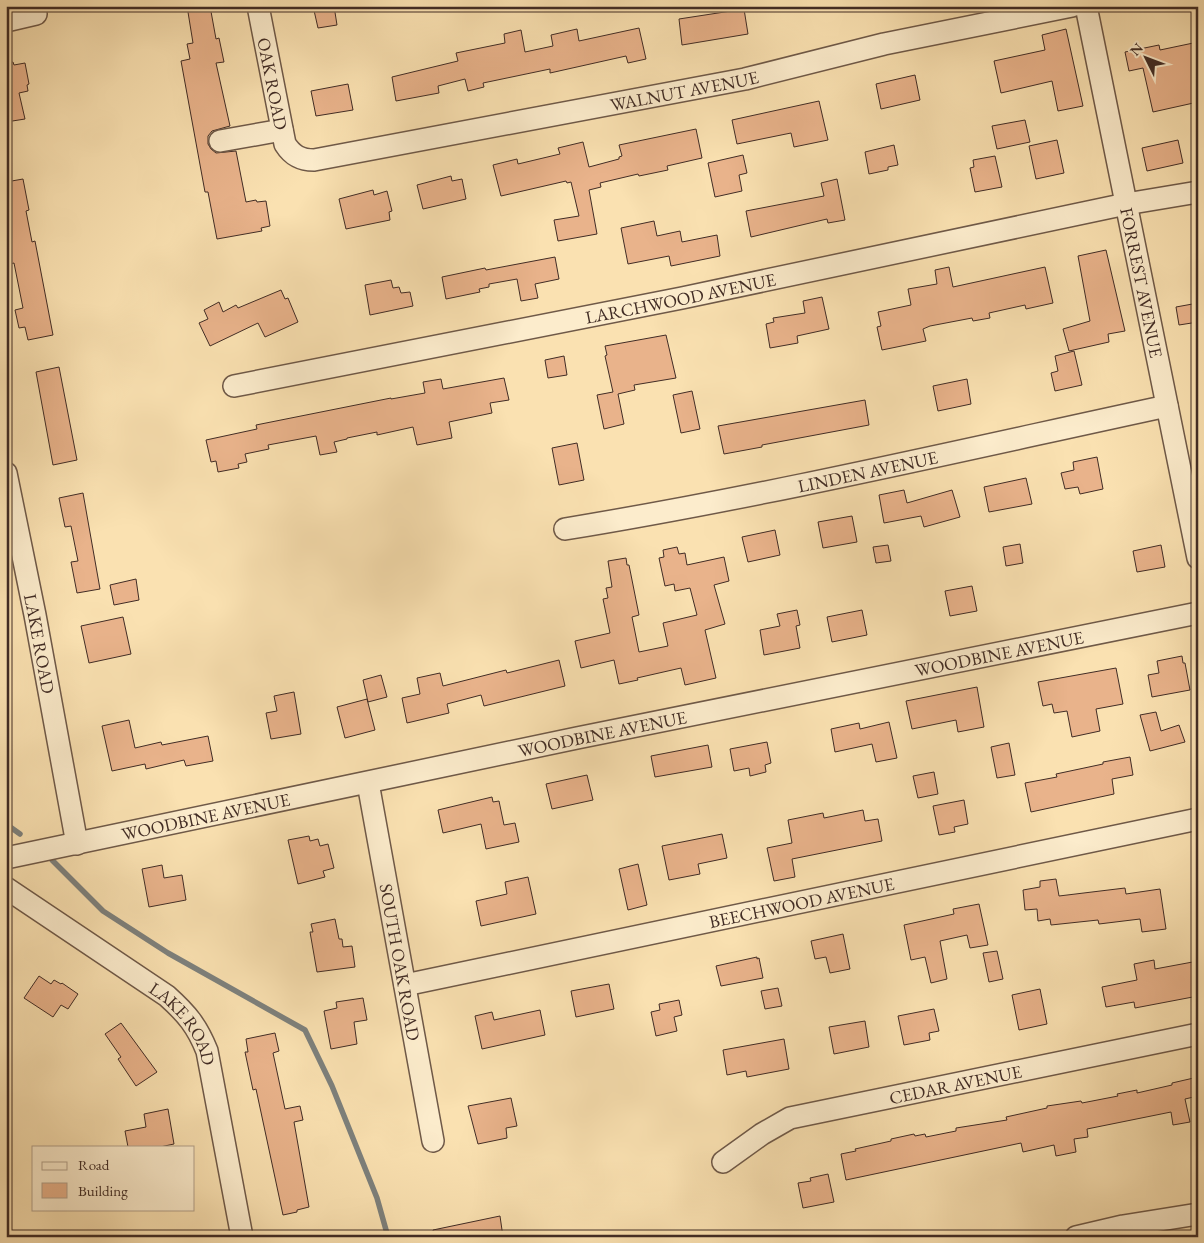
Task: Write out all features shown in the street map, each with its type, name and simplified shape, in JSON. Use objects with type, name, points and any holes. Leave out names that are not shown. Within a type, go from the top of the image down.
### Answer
[{"type":"street","name":"OAK ROAD","points":[[258,6],[285,144],[295,156]]},
{"type":"street","name":"WALNUT AVENUE","points":[[295,156],[304,160],[314,160],[745,79],[884,44],[1072,6]]},
{"type":"street","name":"FORREST AVENUE","points":[[1086,6],[1198,558]]},
{"type":"street","points":[[6,21],[36,14]]},
{"type":"street","points":[[220,141],[282,130]]},
{"type":"street","name":"LARCHWOOD AVENUE","points":[[234,386],[672,300],[1126,204],[1198,192]]},
{"type":"street","name":"LINDEN AVENUE","points":[[565,529],[755,494],[1167,406]]},
{"type":"street","name":"LAKE ROAD","points":[[6,473],[35,615],[77,844]]},
{"type":"street","name":"WOODBINE AVENUE","points":[[6,858],[587,736],[1198,613]]},
{"type":"street","name":"SOUTH OAK ROAD","points":[[368,783],[433,1141]]},
{"type":"street","name":"BEECHWOOD AVENUE","points":[[405,985],[1198,819]]},
{"type":"street","name":"LAKE ROAD","points":[[6,888],[168,996],[186,1013],[200,1034],[207,1051],[242,1237]]},
{"type":"street","name":"CEDAR AVENUE","points":[[723,1162],[762,1134],[790,1118],[1198,1034]]},
{"type":"street","points":[[1076,1237],[1123,1226],[1198,1214]]},
{"type":"building","points":[[187,6],[210,6],[216,39],[219,38],[224,62],[216,63],[230,126],[212,131],[208,136],[208,144],[216,153],[236,151],[246,202],[266,201],[270,226],[261,228],[262,231],[217,239],[208,192],[205,192],[181,61],[190,59],[187,44],[193,43]]},
{"type":"building","points":[[313,6],[334,6],[337,25],[318,28]]},
{"type":"building","points":[[744,9],[748,34],[682,45],[679,19]]},
{"type":"building","points":[[639,28],[646,59],[628,63],[626,56],[550,73],[550,69],[483,83],[484,87],[468,91],[465,79],[438,86],[439,93],[396,101],[392,77],[458,61],[456,53],[505,43],[504,34],[521,30],[525,52],[553,46],[551,35],[577,29],[579,41]]},
{"type":"building","points":[[1066,29],[1083,106],[1058,111],[1052,81],[1001,93],[994,61],[1045,50],[1042,35]]},
{"type":"building","points":[[1198,42],[1198,57],[1194,58],[1198,78],[1198,102],[1153,112],[1143,68],[1129,71],[1125,52],[1159,45],[1160,50]]},
{"type":"building","points":[[13,62],[14,65],[25,63],[29,84],[27,85],[28,91],[19,93],[25,119],[6,122],[6,63]]},
{"type":"building","points":[[915,75],[920,100],[881,109],[876,84]]},
{"type":"building","points":[[348,84],[353,110],[316,116],[311,91]]},
{"type":"building","points":[[819,101],[828,140],[794,147],[791,133],[737,144],[732,120]]},
{"type":"building","points":[[1025,120],[1030,142],[997,149],[992,126]]},
{"type":"building","points":[[696,129],[702,158],[667,166],[668,170],[639,176],[638,174],[600,183],[601,187],[589,190],[597,234],[558,241],[554,220],[579,216],[571,182],[567,183],[566,181],[501,196],[493,165],[517,159],[518,164],[560,154],[558,148],[583,142],[589,167],[619,159],[622,156],[619,145]]},
{"type":"building","points":[[1057,140],[1064,173],[1036,179],[1029,146]]},
{"type":"building","points":[[1178,140],[1183,163],[1147,171],[1142,148]]},
{"type":"building","points":[[894,145],[898,165],[888,167],[888,170],[869,174],[865,152]]},
{"type":"building","points":[[743,155],[747,173],[739,175],[742,191],[715,197],[708,163]]},
{"type":"building","points":[[995,156],[1002,187],[975,192],[970,168],[974,167],[973,160]]},
{"type":"building","points":[[451,176],[452,181],[462,179],[466,199],[423,209],[417,185]]},
{"type":"building","points":[[23,179],[29,210],[26,211],[32,242],[35,241],[53,335],[28,340],[25,327],[19,328],[15,310],[23,308],[14,263],[6,265],[6,182]]},
{"type":"building","points":[[837,179],[845,220],[828,223],[827,219],[751,237],[746,211],[824,196],[821,183]]},
{"type":"building","points":[[373,190],[374,195],[387,191],[392,211],[389,212],[390,220],[346,229],[339,199]]},
{"type":"building","points":[[654,221],[657,236],[680,231],[682,242],[717,235],[720,256],[671,266],[669,256],[628,264],[621,228]]},
{"type":"building","points":[[1106,250],[1125,331],[1108,334],[1109,342],[1069,351],[1063,329],[1090,321],[1078,256]]},
{"type":"building","points":[[555,257],[559,279],[535,284],[538,298],[521,301],[517,279],[489,284],[489,287],[479,289],[480,292],[446,299],[442,277]]},
{"type":"building","points":[[949,267],[953,287],[1045,267],[1053,303],[1026,309],[1025,305],[989,313],[990,318],[973,321],[972,318],[930,326],[923,329],[926,341],[882,350],[877,327],[881,326],[878,312],[911,305],[908,289],[937,284],[935,270]]},
{"type":"building","points":[[391,280],[393,288],[399,287],[401,293],[410,292],[413,306],[370,315],[365,285]]},
{"type":"building","points":[[281,290],[285,299],[288,298],[298,322],[265,337],[258,323],[210,346],[199,323],[208,319],[204,310],[219,302],[223,312],[236,305],[238,308]]},
{"type":"building","points":[[822,297],[829,329],[797,336],[798,343],[770,348],[766,324],[774,322],[773,318],[805,313],[803,301]]},
{"type":"building","points":[[1198,303],[1198,322],[1179,325],[1176,307]]},
{"type":"building","points":[[666,335],[676,378],[634,385],[635,390],[618,394],[624,424],[604,429],[597,395],[613,392],[605,356],[607,355],[605,346]]},
{"type":"building","points":[[1074,351],[1082,385],[1055,391],[1051,373],[1058,371],[1055,356]]},
{"type":"building","points":[[564,356],[567,375],[548,378],[545,360]]},
{"type":"building","points":[[59,367],[77,460],[53,465],[36,372]]},
{"type":"building","points":[[504,378],[509,400],[490,403],[492,413],[449,422],[452,438],[417,445],[413,427],[377,435],[377,432],[347,438],[334,442],[337,452],[320,455],[316,436],[268,445],[269,449],[245,454],[247,462],[238,464],[239,468],[218,472],[216,461],[211,462],[206,440],[257,429],[256,425],[425,393],[423,382],[441,379],[443,389]]},
{"type":"building","points":[[967,379],[971,404],[938,411],[933,386]]},
{"type":"building","points":[[692,391],[700,429],[681,433],[673,395]]},
{"type":"building","points":[[865,400],[869,425],[724,454],[718,426]]},
{"type":"building","points":[[577,443],[584,480],[559,485],[552,448]]},
{"type":"building","points":[[1097,457],[1103,489],[1080,494],[1078,487],[1065,489],[1061,473],[1074,470],[1073,462]]},
{"type":"building","points":[[1026,478],[1032,504],[989,512],[984,487]]},
{"type":"building","points":[[904,490],[907,503],[952,490],[960,517],[924,527],[921,516],[884,523],[879,495]]},
{"type":"building","points":[[83,493],[100,589],[77,593],[71,562],[78,561],[71,526],[65,527],[59,498]]},
{"type":"building","points":[[852,516],[857,542],[823,548],[818,522]]},
{"type":"building","points":[[775,530],[780,555],[748,562],[742,537]]},
{"type":"building","points":[[1020,544],[1023,563],[1006,566],[1003,547]]},
{"type":"building","points":[[888,545],[891,561],[876,563],[873,547]]},
{"type":"building","points":[[1161,545],[1165,567],[1137,572],[1133,551]]},
{"type":"building","points":[[677,547],[679,554],[685,553],[687,565],[724,557],[729,581],[714,585],[725,624],[705,630],[716,678],[685,685],[681,668],[619,684],[614,660],[581,668],[575,641],[610,633],[603,599],[608,598],[606,588],[612,587],[608,561],[626,558],[627,565],[629,565],[639,615],[632,617],[639,652],[668,646],[663,623],[697,615],[690,588],[675,591],[674,584],[665,586],[659,558],[664,557],[663,550]]},
{"type":"building","points":[[136,579],[139,600],[114,605],[110,585]]},
{"type":"building","points":[[972,586],[977,611],[950,616],[945,591]]},
{"type":"building","points":[[797,610],[800,625],[796,626],[800,648],[764,655],[760,630],[780,626],[777,614]]},
{"type":"building","points":[[862,610],[867,635],[832,642],[827,617]]},
{"type":"building","points":[[123,617],[131,654],[89,663],[81,626]]},
{"type":"building","points":[[1182,656],[1190,690],[1152,697],[1148,675],[1159,673],[1157,661]]},
{"type":"building","points":[[559,660],[565,686],[484,706],[481,695],[447,704],[449,713],[407,723],[402,698],[420,694],[417,678],[440,673],[443,686],[506,670],[507,673]]},
{"type":"building","points":[[1116,668],[1123,704],[1096,709],[1100,731],[1072,737],[1067,711],[1054,713],[1052,704],[1043,706],[1038,682]]},
{"type":"building","points":[[381,675],[387,697],[368,702],[363,680]]},
{"type":"building","points":[[977,687],[984,727],[958,732],[956,720],[912,729],[906,701]]},
{"type":"building","points":[[294,692],[301,734],[271,739],[266,713],[277,711],[274,696]]},
{"type":"building","points":[[367,699],[375,730],[345,738],[337,707]]},
{"type":"building","points":[[1156,712],[1161,731],[1179,725],[1185,742],[1150,751],[1140,715]]},
{"type":"building","points":[[129,720],[135,748],[161,742],[162,745],[208,736],[213,761],[186,766],[184,760],[146,769],[145,764],[112,771],[102,726]]},
{"type":"building","points":[[889,722],[897,758],[876,762],[872,744],[835,752],[831,729],[859,723],[860,729]]},
{"type":"building","points":[[767,742],[771,763],[765,765],[766,772],[750,776],[749,768],[734,771],[730,749]]},
{"type":"building","points":[[1009,743],[1015,775],[997,778],[991,747]]},
{"type":"building","points":[[708,745],[712,767],[655,777],[651,756]]},
{"type":"building","points":[[1130,757],[1133,775],[1112,779],[1114,794],[1031,812],[1025,783],[1057,777],[1056,774]]},
{"type":"building","points":[[934,772],[938,794],[918,798],[913,776]]},
{"type":"building","points":[[587,775],[593,800],[552,809],[546,784]]},
{"type":"building","points":[[492,797],[493,802],[499,801],[504,825],[515,823],[519,842],[486,849],[481,824],[443,833],[438,810]]},
{"type":"building","points":[[964,800],[968,824],[954,827],[955,832],[939,835],[933,806]]},
{"type":"building","points":[[863,810],[865,821],[878,819],[882,841],[792,859],[795,877],[774,881],[767,848],[792,843],[788,820],[823,813],[824,818]]},
{"type":"building","points":[[722,834],[727,858],[698,864],[700,874],[669,880],[662,846]]},
{"type":"building","points":[[309,836],[310,841],[318,839],[320,846],[328,844],[334,868],[323,871],[325,877],[298,884],[288,840]]},
{"type":"building","points":[[638,864],[647,905],[628,910],[619,869]]},
{"type":"building","points":[[162,865],[164,878],[182,875],[186,900],[149,907],[142,869]]},
{"type":"building","points":[[528,877],[536,914],[481,926],[476,901],[507,894],[505,882]]},
{"type":"building","points":[[1056,879],[1059,896],[1125,888],[1126,894],[1160,889],[1166,929],[1142,932],[1140,919],[1099,924],[1098,920],[1051,925],[1050,919],[1038,921],[1037,909],[1025,910],[1023,890],[1040,887],[1040,881]]},
{"type":"building","points":[[979,904],[988,945],[970,948],[967,935],[940,941],[947,979],[931,983],[925,957],[911,960],[904,925],[954,914],[953,909]]},
{"type":"building","points":[[335,919],[339,939],[342,939],[343,947],[352,946],[355,967],[317,972],[310,932],[313,932],[311,924]]},
{"type":"building","points":[[843,934],[850,969],[830,973],[826,957],[815,959],[811,941]]},
{"type":"building","points":[[997,951],[1003,979],[989,982],[983,953]]},
{"type":"building","points":[[757,957],[757,959],[759,958],[763,978],[721,986],[716,966]]},
{"type":"building","points":[[1154,960],[1155,969],[1198,961],[1198,996],[1135,1008],[1134,1002],[1106,1007],[1102,987],[1137,980],[1134,964]]},
{"type":"building","points":[[39,976],[51,984],[54,980],[62,983],[78,994],[68,1009],[61,1005],[53,1017],[24,998]]},
{"type":"building","points":[[609,984],[614,1009],[576,1017],[571,991]]},
{"type":"building","points":[[778,988],[782,1006],[765,1009],[761,991]]},
{"type":"building","points":[[1040,989],[1047,1024],[1019,1030],[1012,995]]},
{"type":"building","points":[[363,998],[367,1020],[354,1022],[357,1044],[331,1049],[324,1011],[337,1008],[336,1002]]},
{"type":"building","points":[[679,1000],[682,1015],[674,1017],[677,1031],[656,1036],[651,1012],[660,1010],[659,1004]]},
{"type":"building","points":[[934,1009],[939,1031],[929,1033],[930,1040],[904,1045],[898,1016]]},
{"type":"building","points":[[540,1010],[545,1035],[482,1049],[475,1016],[492,1012],[494,1020]]},
{"type":"building","points":[[865,1021],[869,1047],[834,1054],[829,1027]]},
{"type":"building","points":[[121,1023],[157,1072],[136,1086],[118,1059],[121,1057],[105,1034]]},
{"type":"building","points":[[275,1033],[279,1051],[273,1053],[285,1109],[300,1106],[303,1120],[294,1122],[309,1207],[283,1215],[256,1089],[253,1090],[245,1052],[248,1052],[246,1039]]},
{"type":"building","points":[[784,1039],[789,1069],[747,1077],[746,1071],[727,1075],[723,1050]]},
{"type":"building","points":[[1198,1077],[1198,1096],[1185,1099],[1190,1122],[1173,1125],[1171,1112],[1087,1129],[1088,1137],[1074,1139],[1076,1152],[1056,1156],[1054,1145],[1023,1152],[1021,1143],[846,1180],[841,1154],[856,1151],[855,1149],[914,1134],[915,1136],[925,1134],[926,1137],[956,1131],[956,1128],[1007,1120],[1006,1117],[1047,1108],[1047,1106],[1081,1101],[1082,1103],[1137,1090],[1137,1093]]},
{"type":"building","points":[[511,1098],[517,1126],[506,1128],[507,1138],[478,1144],[468,1106]]},
{"type":"building","points":[[168,1109],[174,1144],[165,1146],[128,1146],[125,1131],[146,1127],[144,1114]]},
{"type":"building","points":[[828,1174],[834,1202],[803,1208],[798,1183],[811,1181],[810,1178]]},
{"type":"building","points":[[500,1216],[503,1237],[434,1237],[433,1230]]},
{"type":"waterway","points":[[6,824],[20,834]]},
{"type":"waterway","points":[[52,860],[103,911],[168,953],[305,1030],[332,1086],[377,1198],[388,1237]]}]
